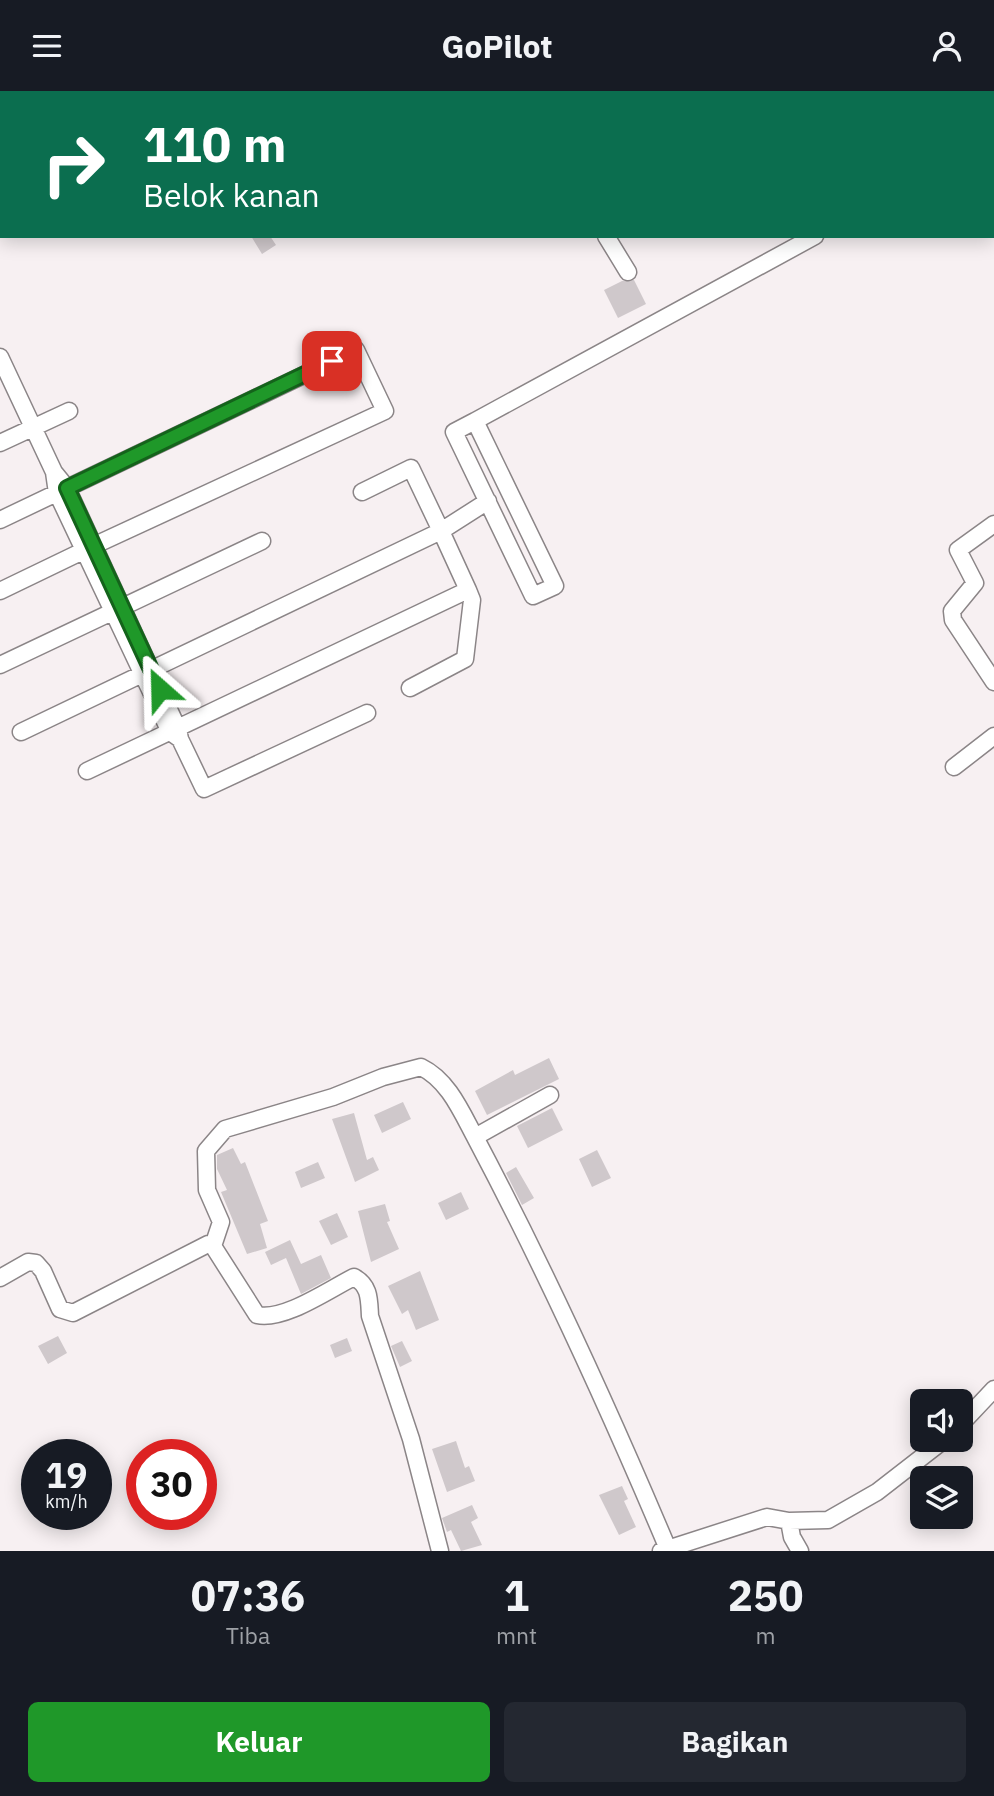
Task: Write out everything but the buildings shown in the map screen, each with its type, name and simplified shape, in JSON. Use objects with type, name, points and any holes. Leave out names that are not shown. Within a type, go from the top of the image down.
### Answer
[{"type":"street","points":[[607,238],[628,272]]},
{"type":"street","points":[[475,421],[555,586],[534,596],[454,432],[811,238]]},
{"type":"street","points":[[0,520],[356,350],[385,411],[0,591]]},
{"type":"street","points":[[2,364],[204,789],[367,713]]},
{"type":"street","points":[[0,443],[69,411]]},
{"type":"street","points":[[362,492],[411,468],[472,600],[465,659],[410,688]]},
{"type":"street","points":[[21,732],[441,531],[488,501]]},
{"type":"street","points":[[994,524],[958,550],[975,583],[951,611],[953,620],[994,683]]},
{"type":"street","points":[[0,665],[262,541]]},
{"type":"street","points":[[87,771],[176,734],[468,590]]},
{"type":"street","points":[[954,767],[994,736]]},
{"type":"street","points":[[440,1551],[411,1439],[370,1316],[369,1296],[364,1284],[354,1277],[283,1313],[267,1317],[257,1315],[214,1246],[221,1222],[207,1190],[206,1151],[225,1129],[421,1067],[437,1077],[458,1104],[514,1211],[612,1417],[665,1550],[767,1517],[789,1521],[828,1520],[851,1509],[928,1452]]},
{"type":"street","points":[[475,1137],[550,1095]]},
{"type":"street","points":[[0,1278],[28,1262],[36,1262],[43,1271],[60,1309],[73,1313],[201,1246],[214,1246]]},
{"type":"street","points":[[973,1411],[994,1389]]},
{"type":"street","points":[[789,1521],[792,1537],[800,1551]]},
{"type":"route","points":[[160,689],[67,488],[332,361]]}]
